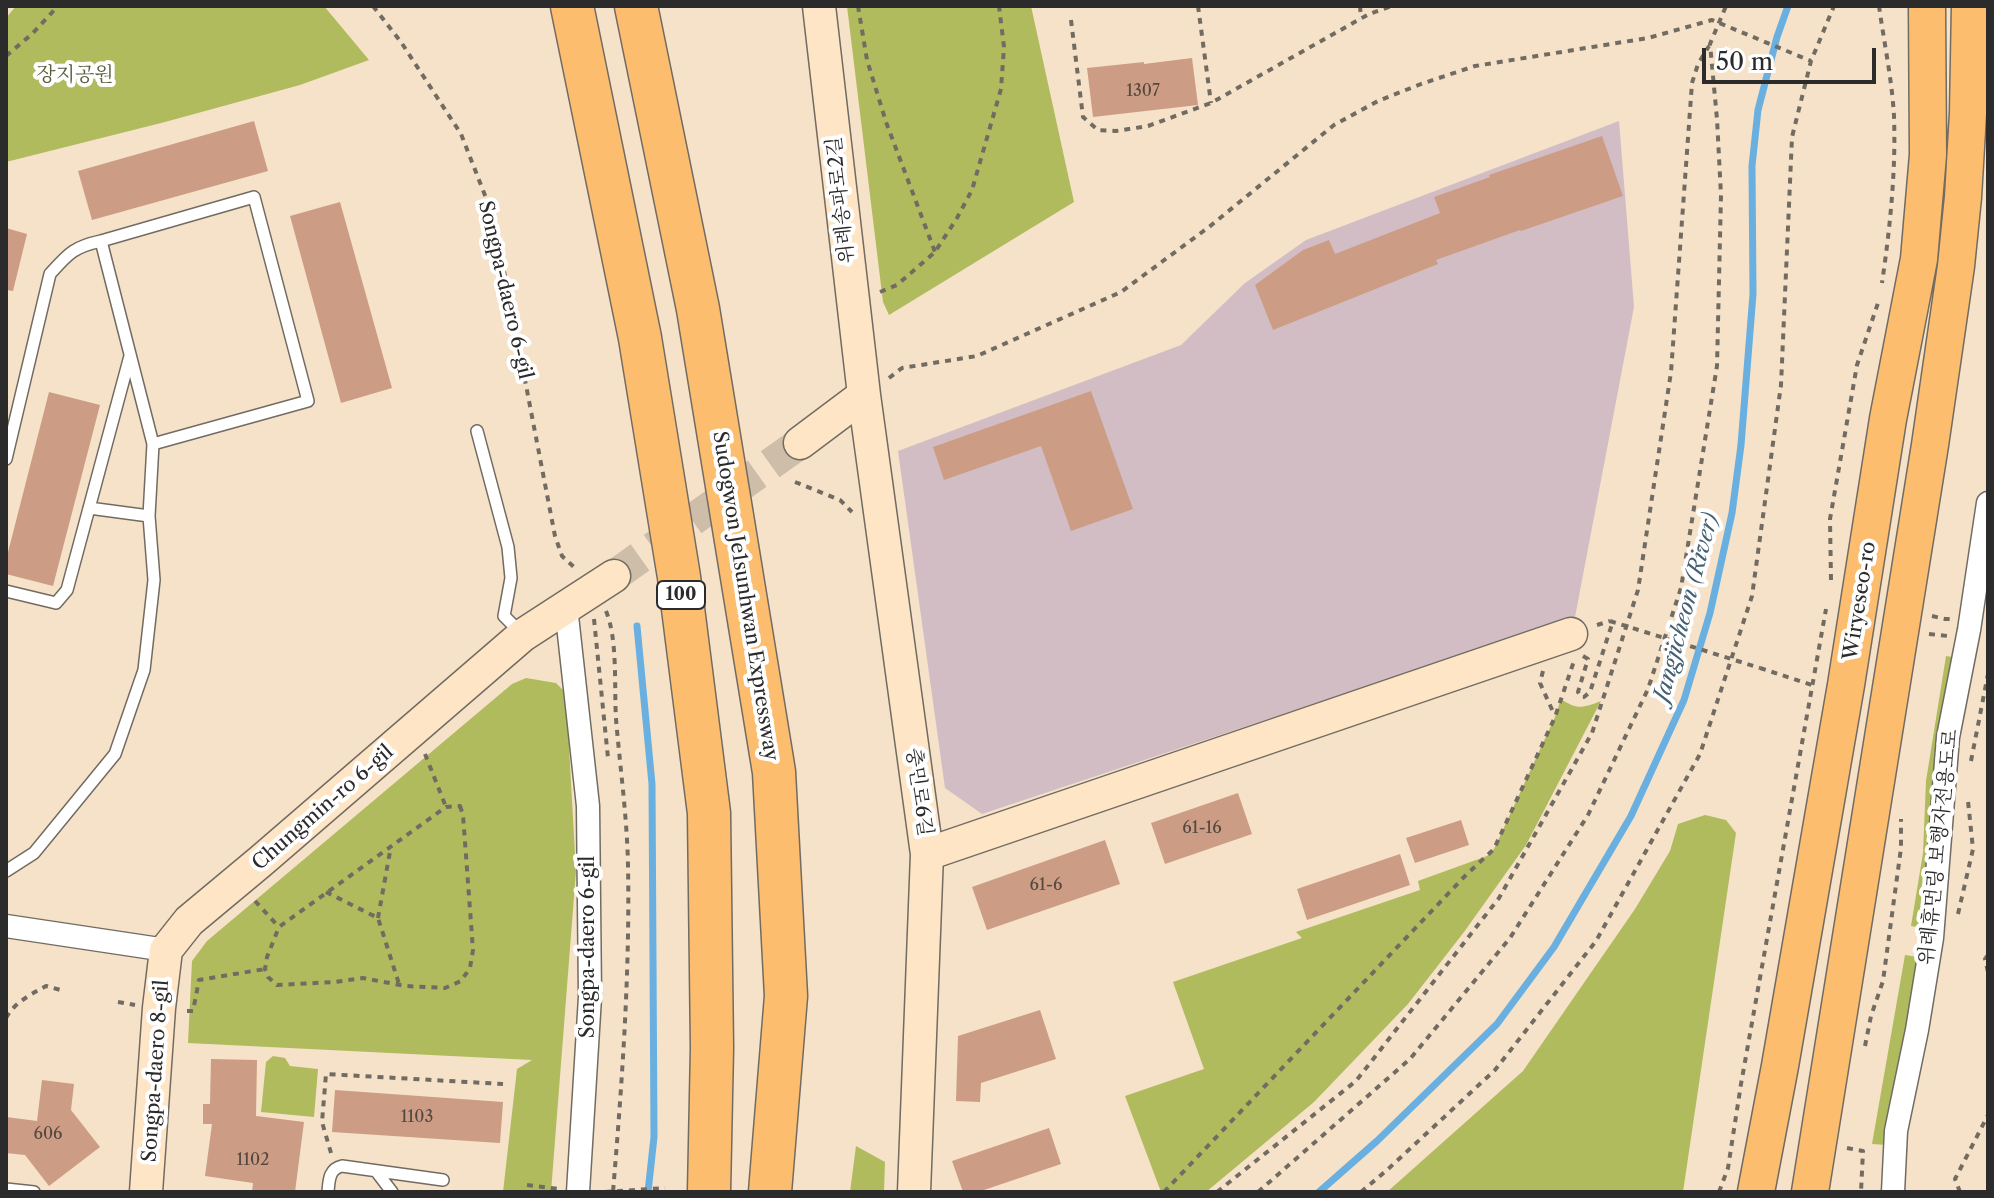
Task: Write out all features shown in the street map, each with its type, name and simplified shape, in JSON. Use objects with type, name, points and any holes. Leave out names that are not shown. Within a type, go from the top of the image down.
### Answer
[{"type":"highway","name":"100","points":[[572,6],[640,338],[679,577],[709,813],[712,1048],[709,1192]]},
{"type":"highway","name":"Sudogwon Je1sunhwan Expressway","points":[[636,6],[698,309],[774,772],[786,996],[770,1192]]},
{"type":"main road","name":"Wiryeseo-ro","points":[[1756,1192],[1841,715],[1888,419],[1919,259],[1928,155],[1927,6]]},
{"type":"main road","points":[[1810,1192],[1956,266],[1968,113],[1970,6]]},
{"type":"street","name":"위례송파로2길","points":[[819,6],[864,395]]},
{"type":"street","points":[[800,443],[864,395]]},
{"type":"street","name":"충민로6길","points":[[864,395],[927,854],[914,1192]]},
{"type":"street","name":"위례휴먼링 보행자전용도로","points":[[1893,1192],[1896,1131],[1933,935],[1948,737],[1969,630],[1988,503]]},
{"type":"street","name":"Chungmin-ro 6-gil","points":[[166,950],[189,921],[523,635],[566,607],[605,591]]},
{"type":"street","name":"Songpa-daero 6-gil","points":[[566,607],[588,806],[590,997],[571,1191]]},
{"type":"street","points":[[927,854],[1574,654]]},
{"type":"street","points":[[6,926],[166,950]]},
{"type":"street","name":"Songpa-daero 8-gil","points":[[146,1192],[166,950]]},
{"type":"lane","points":[[6,459],[50,274],[70,251],[254,197],[308,401],[153,444]]},
{"type":"lane","points":[[6,871],[34,853],[115,754],[144,670],[154,580],[149,516],[153,444],[101,241]]},
{"type":"lane","points":[[6,591],[56,603],[67,590],[130,355]]},
{"type":"lane","points":[[477,431],[508,547],[511,578],[504,616],[523,635]]},
{"type":"lane","points":[[89,508],[149,516]]},
{"type":"lane","points":[[328,1192],[330,1174],[342,1166],[443,1180]]},
{"type":"lane","points":[[376,1171],[392,1192]]},
{"type":"lane","points":[[6,1189],[34,1192]]},
{"type":"path","points":[[6,56],[58,6]]},
{"type":"path","name":"Songpa-daero 6-gil","points":[[373,6],[401,42],[461,134],[488,203],[504,271],[555,536],[562,556],[605,591]]},
{"type":"path","points":[[858,6],[867,60],[886,122],[935,252]]},
{"type":"path","points":[[852,304],[897,285],[935,252],[972,190],[1001,89],[1004,47],[999,6]]},
{"type":"path","points":[[1198,6],[1211,103]]},
{"type":"path","points":[[1360,6],[1361,18]]},
{"type":"path","points":[[1071,20],[1083,117],[1098,130],[1116,131],[1148,126],[1211,103],[1361,18],[1392,6]]},
{"type":"path","points":[[1361,1192],[1495,1070],[1587,953],[1700,754],[1752,596],[1781,385],[1792,137],[1811,61],[1834,6]]},
{"type":"path","points":[[1879,6],[1894,115],[1888,243],[1882,285]]},
{"type":"path","points":[[864,395],[902,368],[977,356],[1121,292],[1209,227],[1334,125],[1378,101],[1421,84],[1475,66],[1648,38],[1712,20],[1811,61]]},
{"type":"path","points":[[1831,581],[1830,519],[1857,365],[1879,300]]},
{"type":"path","points":[[795,482],[840,500],[856,516]]},
{"type":"path","points":[[605,591],[613,642],[615,711],[628,862],[627,980],[613,1192]]},
{"type":"path","points":[[1719,1192],[1728,1168],[1828,596]]},
{"type":"path","points":[[1574,654],[1581,697],[1590,692],[1611,621],[1812,685]]},
{"type":"path","points":[[1926,634],[1941,635]]},
{"type":"path","points":[[1164,1192],[1454,887],[1494,849],[1555,717],[1574,654]]},
{"type":"path","points":[[1544,669],[1540,683],[1555,717]]},
{"type":"path","points":[[415,729],[446,807]]},
{"type":"path","points":[[460,806],[473,950],[470,968],[461,981],[445,988],[363,978],[277,985],[265,969],[279,927],[391,846],[446,807],[460,806]]},
{"type":"path","points":[[391,846],[378,918],[399,984]]},
{"type":"path","points":[[237,882],[279,927]]},
{"type":"path","points":[[326,892],[378,918]]},
{"type":"path","points":[[1988,955],[1985,959],[1988,972]]},
{"type":"path","points":[[159,1008],[193,1011],[199,980],[265,969]]},
{"type":"path","points":[[6,1018],[24,998],[46,986],[64,991]]},
{"type":"path","points":[[336,1168],[322,1122],[326,1074],[503,1084]]},
{"type":"path","points":[[1960,1192],[1955,1179],[1988,1115]]},
{"type":"path","points":[[1847,1148],[1863,1151],[1861,1192]]},
{"type":"path","points":[[527,1185],[571,1191]]},
{"type":"path","points":[[605,1192],[665,1188]]},
{"type":"shaded area","points":[[1619,121],[1634,307],[1575,617],[982,814],[945,788],[898,451],[1181,345],[1245,283],[1306,240]]},
{"type":"green space","name":"장지공원","points":[[16,6],[324,6],[369,60],[300,85],[6,162],[6,18]]},
{"type":"green space","points":[[847,6],[1031,6],[1074,202],[889,315],[883,302]]},
{"type":"green space","points":[[1946,656],[1958,658],[1928,929],[1911,926],[1923,853],[1926,781]]},
{"type":"green space","points":[[526,678],[556,683],[566,693],[576,871],[551,1192],[503,1192],[517,1069],[532,1060],[188,1043],[192,961],[207,941],[512,684]]},
{"type":"green space","points":[[1561,699],[1580,707],[1601,701],[1526,845],[1408,1004],[1314,1102],[1206,1192],[1161,1192],[1125,1096],[1204,1069],[1173,982],[1302,938],[1296,932],[1420,890],[1418,881],[1487,856],[1494,849]]},
{"type":"green space","points":[[1705,815],[1726,820],[1736,833],[1683,1192],[1387,1192],[1523,1071],[1635,909],[1670,851],[1678,824]]},
{"type":"green space","points":[[1905,955],[1924,958],[1887,1145],[1872,1144]]},
{"type":"green space","points":[[273,1056],[285,1058],[290,1066],[318,1069],[314,1117],[261,1112],[266,1062]]},
{"type":"green space","points":[[856,1146],[885,1162],[884,1192],[850,1192]]},
{"type":"building","points":[[1192,58],[1198,105],[1093,117],[1087,68]]},
{"type":"building","points":[[254,121],[268,171],[92,220],[78,171]]},
{"type":"building","points":[[1602,136],[1623,196],[1436,260],[1438,264],[1273,330],[1255,285],[1303,250],[1329,240],[1335,254],[1440,213],[1434,197]]},
{"type":"building","points":[[340,202],[392,388],[341,403],[290,216]]},
{"type":"building","points":[[6,228],[27,234],[13,291],[6,290]]},
{"type":"building","points":[[1091,391],[1133,509],[1071,531],[1041,446],[944,480],[933,447]]},
{"type":"building","points":[[49,392],[100,405],[53,586],[6,574],[6,560]]},
{"type":"building","points":[[1238,793],[1252,834],[1165,864],[1151,823]]},
{"type":"building","points":[[1461,820],[1469,845],[1415,863],[1406,838]]},
{"type":"building","points":[[1105,840],[1120,884],[987,930],[972,887]]},
{"type":"building","points":[[1400,854],[1410,885],[1307,920],[1297,889]]},
{"type":"building","points":[[1040,1010],[1056,1059],[981,1083],[980,1102],[956,1101],[958,1036]]},
{"type":"building","points":[[211,1059],[257,1060],[256,1116],[304,1122],[295,1192],[252,1192],[253,1183],[205,1176],[212,1124],[203,1124],[203,1104],[210,1104]]},
{"type":"building","points":[[42,1080],[74,1084],[71,1110],[100,1147],[49,1186],[25,1155],[6,1153],[6,1117],[37,1121]]},
{"type":"building","points":[[335,1090],[503,1102],[500,1143],[332,1132]]},
{"type":"building","points":[[1049,1128],[1061,1164],[978,1192],[963,1192],[952,1161]]},
{"type":"waterway","name":"Jangjicheon (River)","points":[[1319,1192],[1377,1141],[1497,1024],[1554,947],[1631,816],[1684,700],[1710,613],[1732,513],[1741,445],[1753,294],[1752,166],[1758,110],[1788,6]]},
{"type":"waterway","points":[[637,626],[652,784],[654,1137],[648,1192]]},
{"type":"tunnel","points":[[614,576],[800,443]]}]
